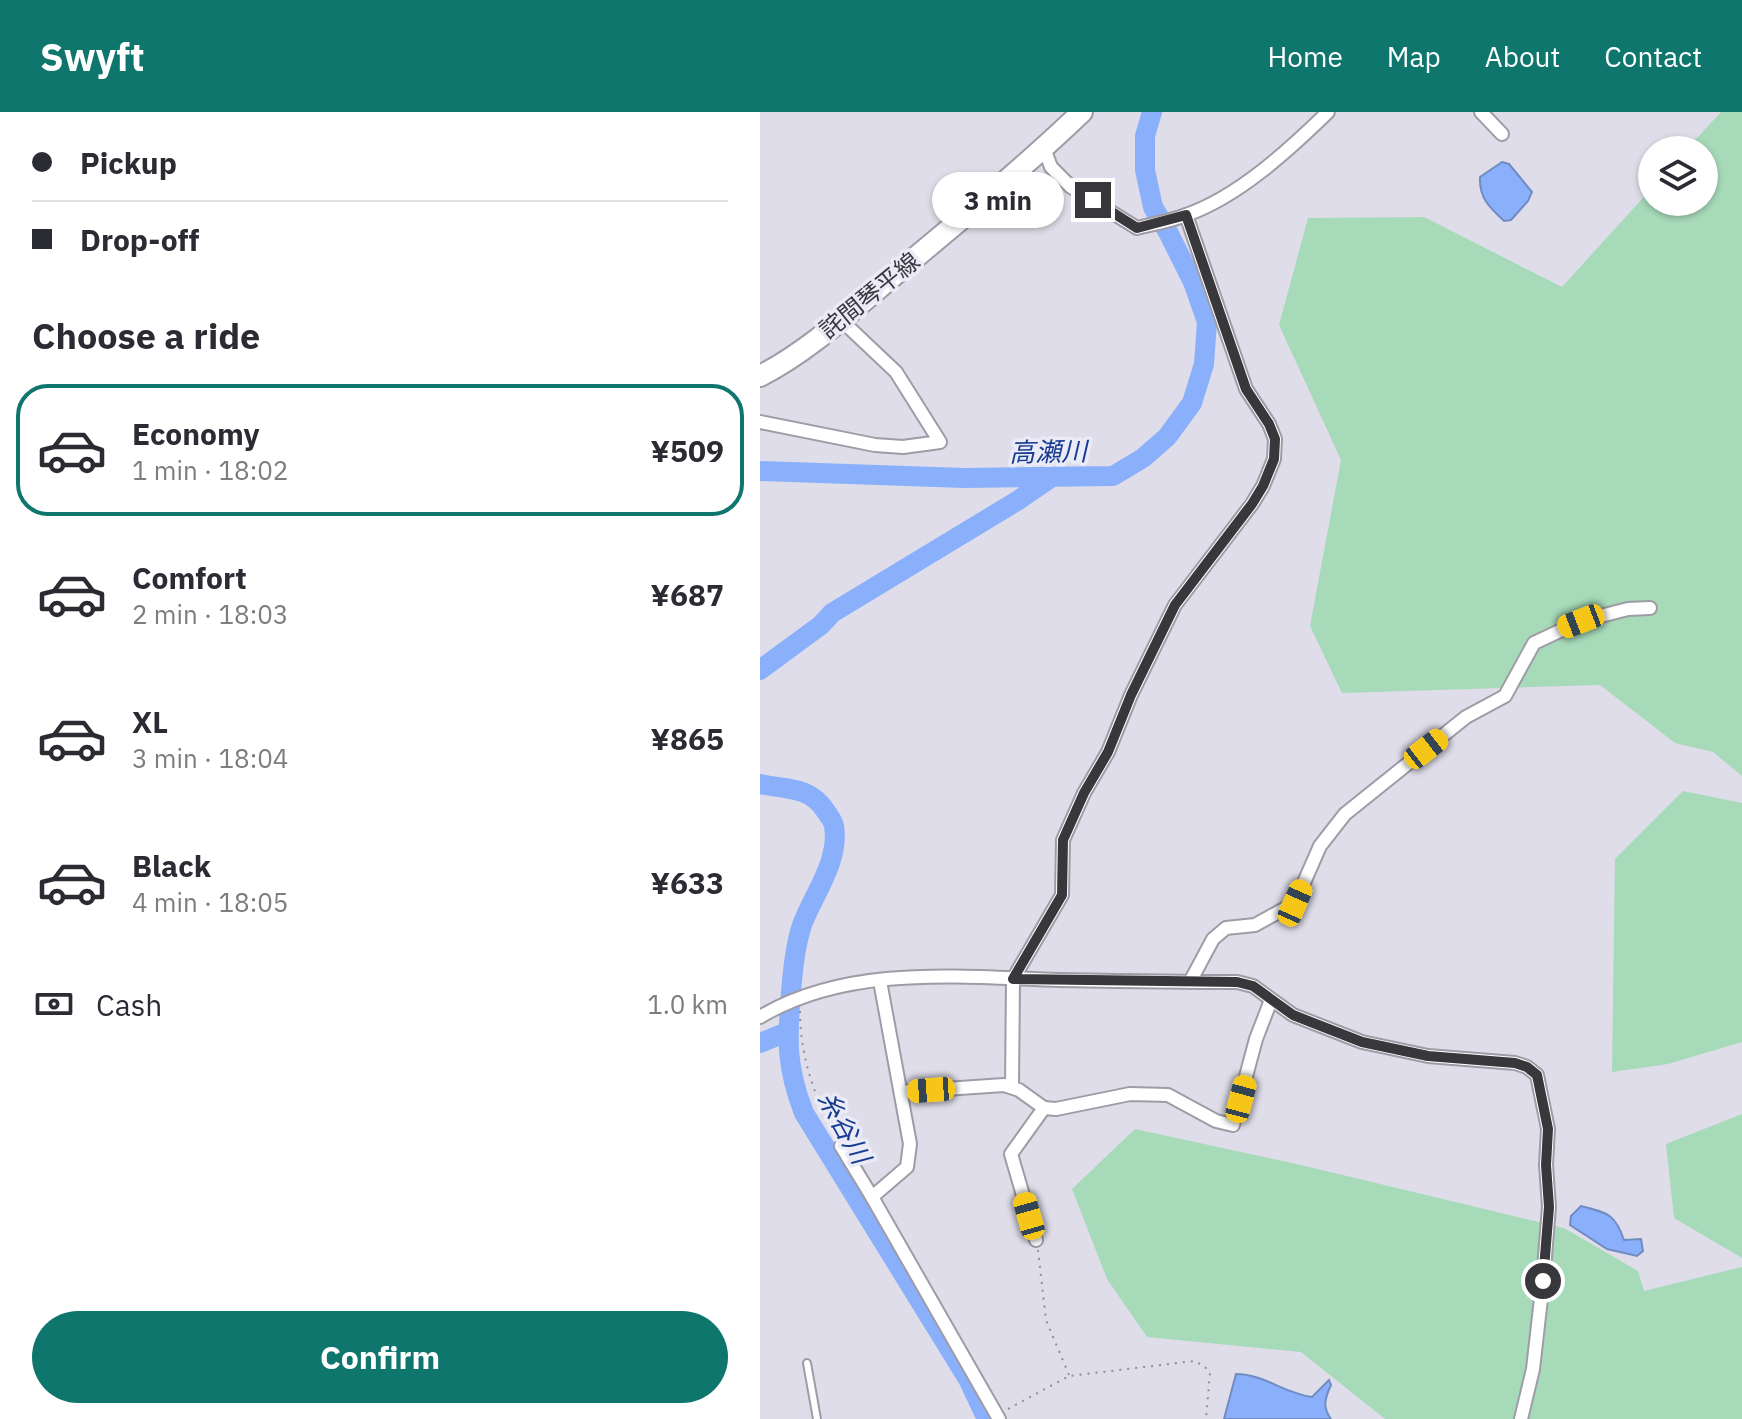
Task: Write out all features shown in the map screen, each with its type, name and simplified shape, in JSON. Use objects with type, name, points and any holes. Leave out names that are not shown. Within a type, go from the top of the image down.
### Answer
[{"type":"main road","name":"詫間琴平線","points":[[760,376],[801,351],[841,320],[1044,148],[1082,112]]},
{"type":"street","points":[[1044,148],[1051,167],[1071,187],[1137,228],[1186,215],[1220,199],[1272,162],[1328,112]]},
{"type":"street","points":[[1481,112],[1502,134]]},
{"type":"street","points":[[1012,1087],[1013,979],[1062,895],[1063,840],[1084,793],[1108,752],[1131,695],[1175,605],[1252,504],[1274,459],[1275,439],[1246,389],[1186,215]]},
{"type":"street","points":[[760,422],[875,445],[903,447],[940,442],[896,372],[841,320]]},
{"type":"street","points":[[1190,982],[1213,939],[1226,928],[1255,925],[1295,903],[1320,846],[1345,814],[1466,717],[1505,696],[1534,643],[1581,621],[1628,609],[1650,608]]},
{"type":"street","points":[[760,1017],[800,996],[850,984],[880,981],[958,977],[1237,982],[1253,986],[1293,1015],[1362,1042],[1428,1056],[1515,1063],[1527,1067],[1537,1075],[1548,1129],[1546,1165],[1549,1207],[1533,1369],[1521,1419]]},
{"type":"street","points":[[872,1197],[907,1167],[910,1144],[880,981]]},
{"type":"street","points":[[901,1092],[1004,1085],[1044,1108],[1056,1109],[1130,1094],[1168,1095],[1216,1121],[1233,1125],[1256,1039],[1271,1000]]},
{"type":"street","points":[[1036,1240],[1011,1154],[1044,1108]]},
{"type":"street","points":[[841,1146],[998,1417]]},
{"type":"lane","points":[[807,1363],[817,1419]]},
{"type":"path","points":[[800,996],[800,1035],[809,1077],[841,1146]]},
{"type":"path","points":[[1036,1240],[1046,1320],[1069,1376]]},
{"type":"path","points":[[998,1417],[1069,1376],[1194,1361],[1210,1373],[1206,1419]]},
{"type":"green space","points":[[1721,112],[1742,112],[1742,776],[1713,752],[1675,743],[1600,685],[1342,693],[1310,626],[1341,460],[1279,325],[1308,218],[1424,217],[1562,287],[1638,203],[1638,216],[1718,216],[1718,136],[1699,136]]},
{"type":"green space","points":[[1683,791],[1742,803],[1742,1042],[1668,1064],[1612,1072],[1615,859]]},
{"type":"green space","points":[[1742,1114],[1742,1258],[1674,1218],[1666,1144]]},
{"type":"green space","points":[[1135,1129],[1564,1228],[1638,1271],[1644,1291],[1742,1267],[1742,1419],[1385,1419],[1301,1352],[1147,1337],[1107,1279],[1072,1189]]},
{"type":"water","points":[[1502,162],[1509,164],[1532,192],[1511,220],[1504,221],[1486,202],[1480,184],[1480,177]]},
{"type":"water","points":[[1581,1206],[1609,1216],[1624,1240],[1641,1239],[1643,1251],[1637,1256],[1607,1249],[1570,1225],[1571,1216]]},
{"type":"water","points":[[1236,1374],[1256,1377],[1312,1397],[1329,1380],[1331,1385],[1325,1406],[1331,1419],[1224,1419]]},
{"type":"waterway","name":"高瀬川","points":[[760,471],[964,478],[1113,476],[1143,458],[1167,437],[1192,403],[1204,364],[1207,322],[1193,282],[1153,207],[1145,170],[1145,136],[1152,112]]},
{"type":"waterway","name":"糸谷川","points":[[760,670],[821,625],[832,613],[1049,479]]},
{"type":"waterway","name":"糸谷川","points":[[760,784],[805,793],[819,802],[834,826],[833,852],[802,925],[794,966],[789,1039],[798,1097],[804,1113],[968,1379],[987,1419]]},
{"type":"waterway","points":[[760,1043],[787,1032]]},
{"type":"route","points":[[1093,200],[1137,228],[1186,215],[1246,389],[1275,439],[1274,459],[1252,504],[1175,605],[1131,695],[1108,752],[1084,793],[1063,840],[1062,895],[1013,979],[1237,982],[1253,986],[1293,1015],[1362,1042],[1428,1056],[1515,1063],[1527,1067],[1537,1075],[1548,1129],[1546,1165],[1549,1207],[1543,1281]]}]
